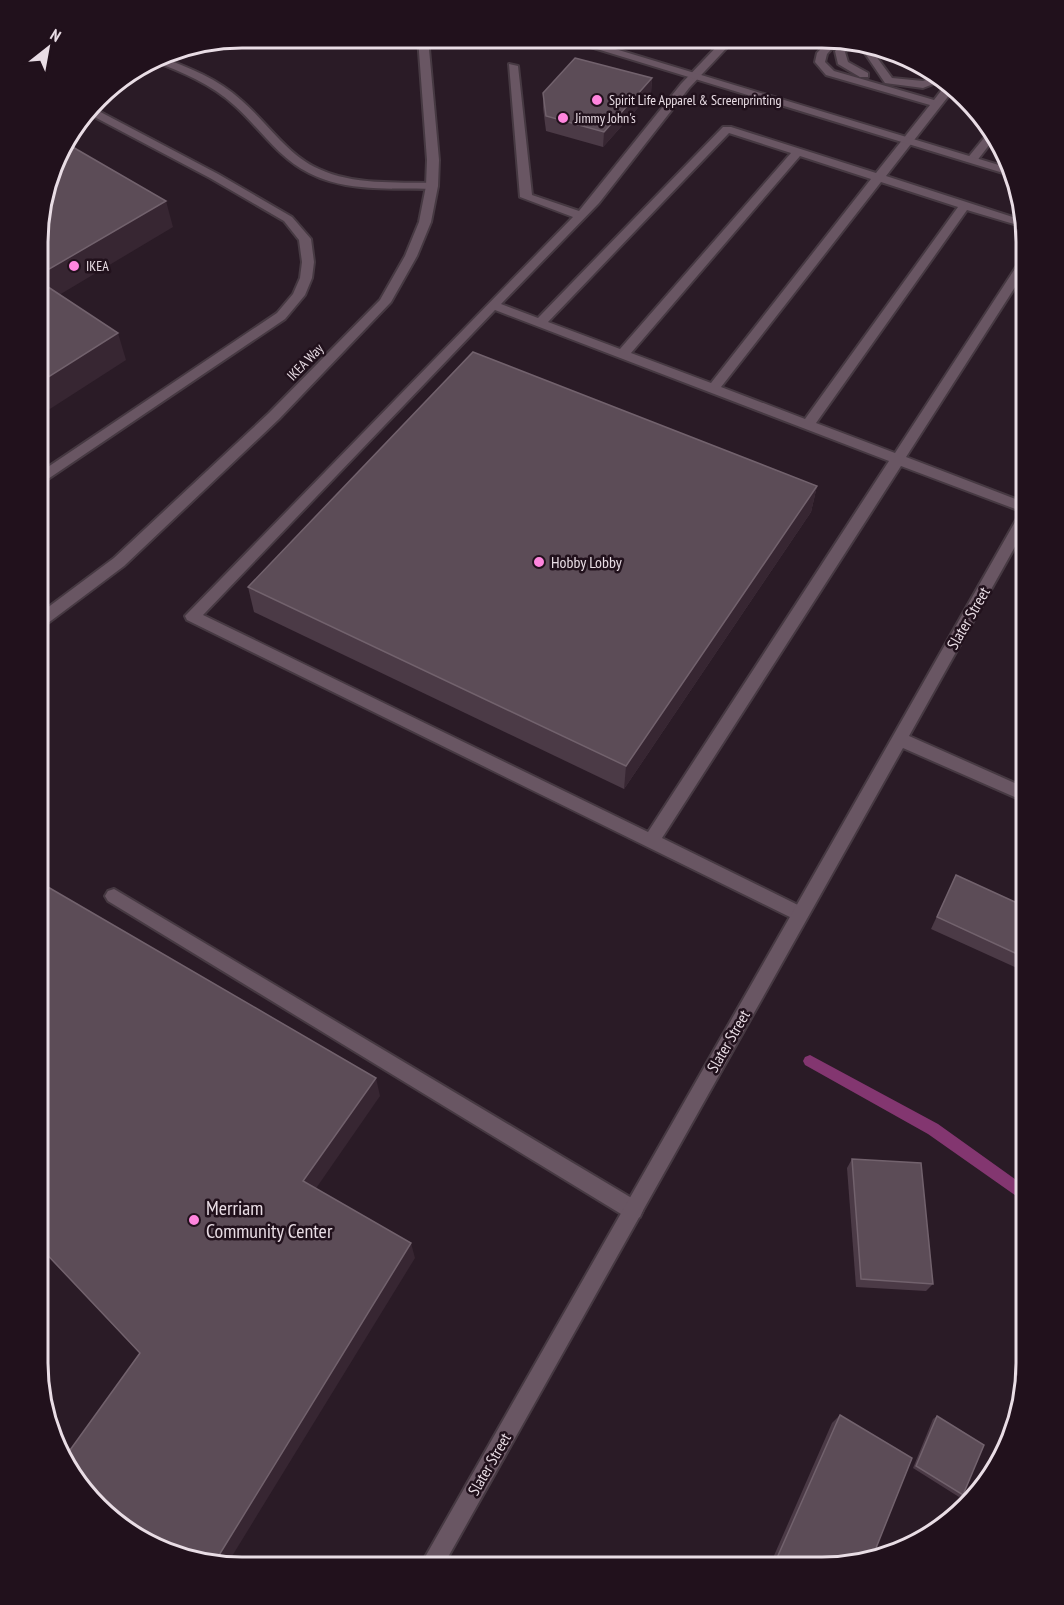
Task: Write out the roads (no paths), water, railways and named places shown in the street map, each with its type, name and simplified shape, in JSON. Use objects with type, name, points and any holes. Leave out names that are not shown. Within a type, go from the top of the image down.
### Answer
[{"type":"street","name":"IKEA Way","points":[[48,615],[119,562],[274,416],[385,302],[411,256],[425,222],[432,186],[433,160],[424,48]]},
{"type":"street","points":[[601,48],[1002,169]]},
{"type":"street","points":[[721,48],[685,86],[614,180],[192,616],[800,914]]},
{"type":"street","points":[[827,48],[822,53],[820,62],[830,73],[937,104]]},
{"type":"street","points":[[842,50],[843,64],[852,70],[889,81],[922,85],[933,83]]},
{"type":"street","points":[[869,54],[889,81]]},
{"type":"street","points":[[167,63],[202,78],[228,94],[291,156],[314,172],[339,179],[432,186]]},
{"type":"street","points":[[513,66],[526,197],[580,216]]},
{"type":"street","points":[[713,389],[946,93]]},
{"type":"street","points":[[48,474],[273,323],[299,295],[306,278],[308,262],[305,239],[288,219],[214,176],[96,114]]},
{"type":"street","points":[[539,324],[727,129],[1015,221]]},
{"type":"street","points":[[972,160],[987,140]]},
{"type":"street","points":[[622,355],[798,152]]},
{"type":"street","points":[[807,425],[965,205]]},
{"type":"street","points":[[651,841],[1016,277]]},
{"type":"street","points":[[493,305],[1016,504]]},
{"type":"street","name":"Slater Street","points":[[436,1557],[1016,533]]},
{"type":"street","points":[[899,739],[1016,791]]},
{"type":"street","points":[[114,896],[633,1210]]},
{"type":"waterway","points":[[810,1061],[933,1129],[1016,1189]]},
{"type":"place","name":"Spirit Life Apparel & Screenprinting","points":[[597,100]]},
{"type":"place","name":"Jimmy John's","points":[[563,118]]},
{"type":"place","name":"IKEA","points":[[74,266]]},
{"type":"place","name":"Hobby Lobby","points":[[539,562]]},
{"type":"place","name":"Merriam Community Center","points":[[194,1220]]}]
